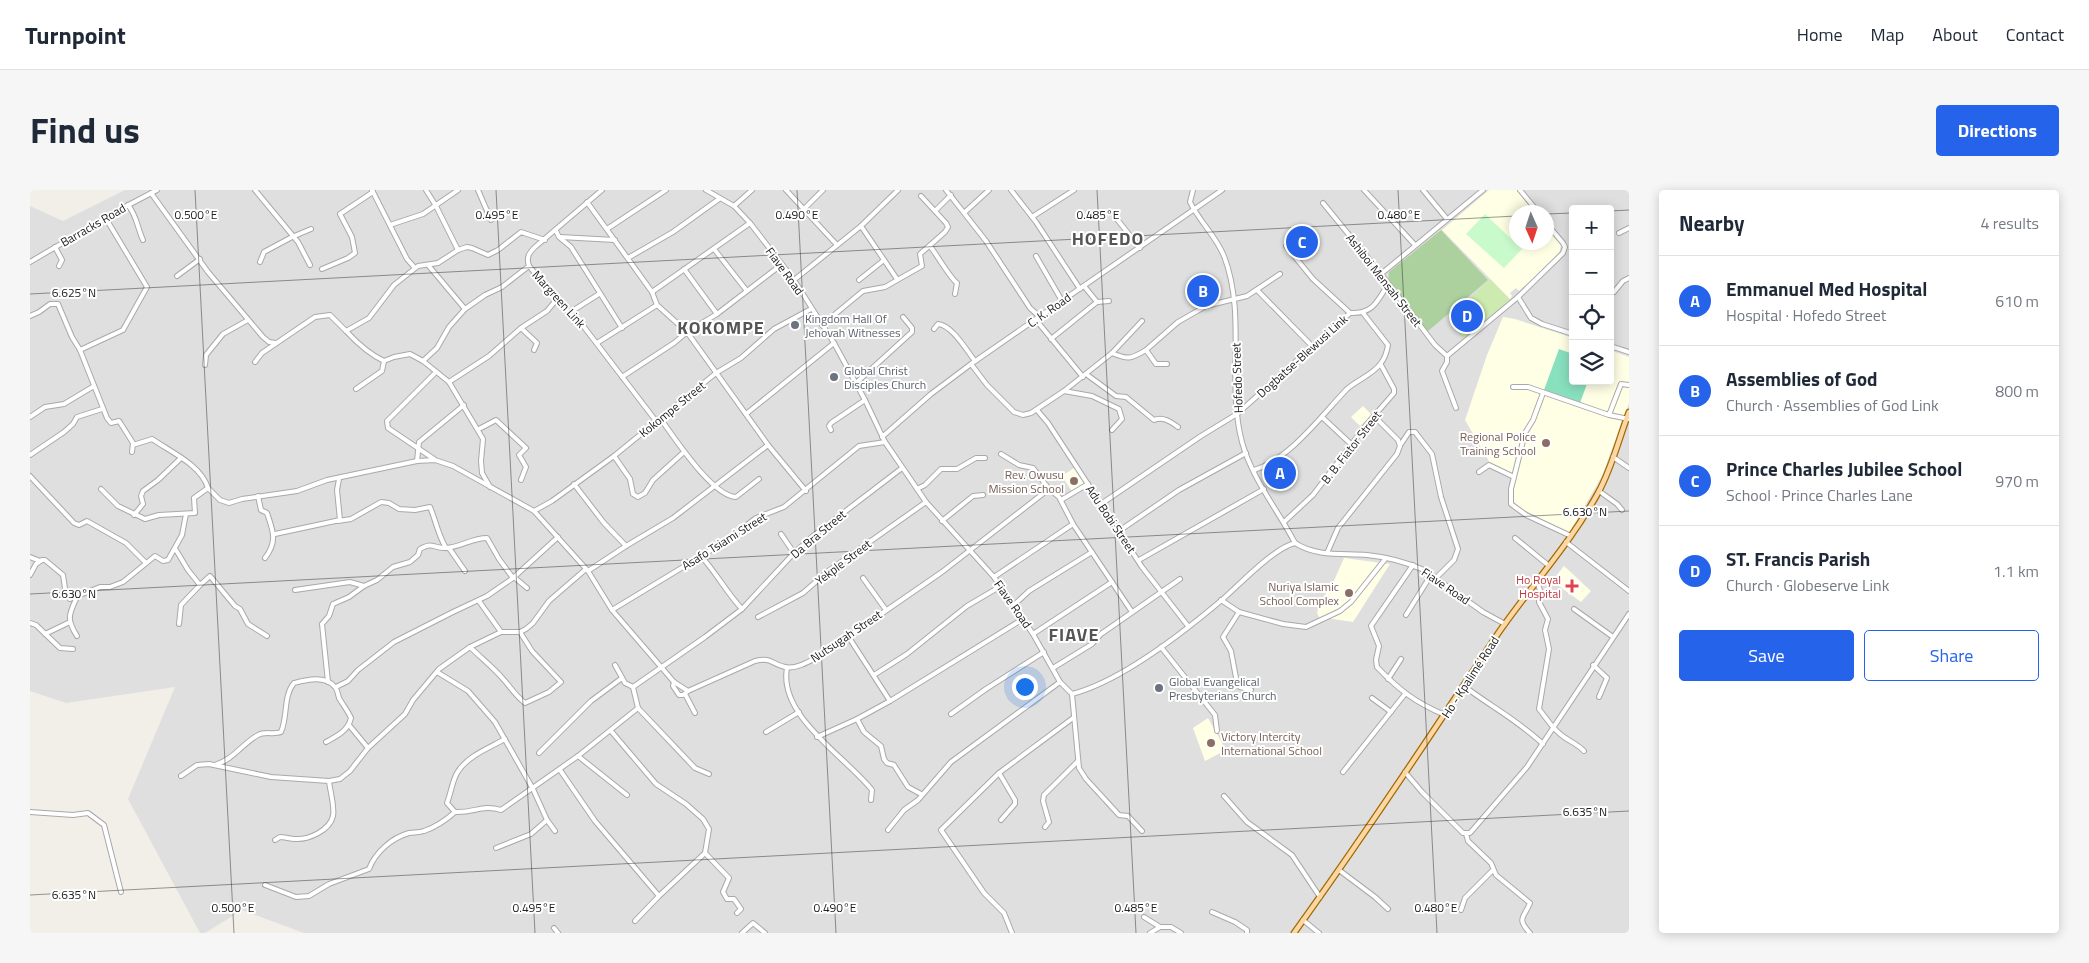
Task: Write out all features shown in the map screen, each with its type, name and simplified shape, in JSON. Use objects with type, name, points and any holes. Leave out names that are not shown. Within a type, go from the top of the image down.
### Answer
[{"type":"main road","name":"Ho - Kpalimé Road","points":[[1294,933],[1445,715],[1505,624],[1548,565],[1572,536],[1599,491],[1629,412]]},
{"type":"street","name":"Barracks Road","points":[[30,262],[105,217],[157,190]]},
{"type":"street","points":[[255,190],[298,242],[310,265]]},
{"type":"street","points":[[426,190],[458,250]]},
{"type":"street","points":[[390,225],[423,214],[458,190]]},
{"type":"street","points":[[478,190],[491,220]]},
{"type":"street","name":"Margreen Link","points":[[602,190],[530,252],[527,260],[529,266],[569,313],[584,327],[622,377],[699,470],[715,486],[731,497],[736,497],[760,479]]},
{"type":"street","points":[[607,229],[666,190]]},
{"type":"street","name":"Fiave Road","points":[[706,190],[734,206],[750,223],[794,280],[834,343],[865,400],[882,437],[902,468],[926,502],[1001,586],[1034,634],[1060,682],[1072,694]]},
{"type":"street","points":[[734,206],[752,190]]},
{"type":"street","points":[[786,190],[837,245]]},
{"type":"street","points":[[804,209],[823,190]]},
{"type":"street","points":[[794,280],[861,226],[898,190]]},
{"type":"street","points":[[946,190],[965,212],[1004,267],[1051,339],[1084,375],[1116,396],[1126,397],[1154,420],[1158,418],[1167,420],[1178,427]]},
{"type":"street","points":[[965,212],[989,190]]},
{"type":"street","points":[[1011,190],[1082,288],[1097,302]]},
{"type":"street","points":[[1032,217],[1074,190]]},
{"type":"street","points":[[1193,190],[1190,202],[1194,210]]},
{"type":"street","name":"C. K. Road","points":[[882,437],[931,394],[973,362],[1222,190]]},
{"type":"street","points":[[1364,190],[1415,245]]},
{"type":"street","points":[[1424,190],[1447,220]]},
{"type":"street","points":[[1520,190],[1532,205]]},
{"type":"street","points":[[322,269],[348,258],[354,253],[352,236],[340,214],[372,191],[407,259],[415,268]]},
{"type":"street","points":[[1381,274],[1480,191]]},
{"type":"street","points":[[152,193],[200,259],[248,320],[266,341],[276,344]]},
{"type":"street","points":[[936,211],[951,195]]},
{"type":"street","points":[[822,325],[863,291],[885,287],[922,266],[920,254],[945,232],[948,227],[921,196]]},
{"type":"street","points":[[628,258],[673,232],[719,199]]},
{"type":"street","points":[[587,202],[652,292],[657,305],[687,332],[768,445],[806,491]]},
{"type":"street","name":"Ashiboi Mensah Street","points":[[1322,203],[1381,274],[1434,346],[1447,356]]},
{"type":"street","points":[[128,205],[135,213],[143,240]]},
{"type":"street","name":"Hofedo Street","points":[[1194,210],[1219,245],[1225,257],[1234,299],[1237,414],[1246,454],[1295,543]]},
{"type":"street","points":[[80,350],[123,330],[147,287],[105,217]]},
{"type":"street","points":[[1116,218],[1140,248]]},
{"type":"street","points":[[652,292],[750,223]]},
{"type":"street","points":[[861,226],[897,279]]},
{"type":"street","points":[[1619,233],[1629,228]]},
{"type":"street","points":[[260,262],[264,252],[292,236],[311,229]]},
{"type":"street","points":[[556,231],[559,237],[571,247],[622,328]]},
{"type":"street","points":[[346,331],[369,318],[394,285],[418,266],[438,263],[458,250],[472,248],[488,255],[498,250],[521,232],[545,240]]},
{"type":"street","points":[[1456,408],[1442,372],[1447,362],[1447,356],[1518,297],[1564,251],[1563,243],[1554,232]]},
{"type":"street","points":[[559,237],[615,240]]},
{"type":"street","points":[[930,246],[944,264],[952,280],[957,283],[955,294]]},
{"type":"street","points":[[1286,246],[1313,279],[1350,313]]},
{"type":"street","points":[[55,247],[62,260],[60,266]]},
{"type":"street","points":[[714,249],[747,291]]},
{"type":"street","points":[[1036,256],[1062,300]]},
{"type":"street","points":[[177,276],[200,259]]},
{"type":"street","points":[[859,280],[884,260]]},
{"type":"street","points":[[428,265],[465,309]]},
{"type":"street","points":[[622,377],[674,343],[687,332],[717,314],[781,265]]},
{"type":"street","points":[[423,361],[437,348],[449,327],[465,309],[485,295],[502,287],[529,266]]},
{"type":"street","points":[[684,270],[717,314]]},
{"type":"street","points":[[1112,353],[1128,359],[1146,350],[1178,322],[1198,310],[1206,306],[1247,296],[1280,274]]},
{"type":"street","points":[[1614,292],[1623,281],[1629,278]]},
{"type":"street","name":"Dogbatse-Blewusi Link","points":[[1101,504],[1201,436],[1237,414],[1350,313],[1363,313],[1378,302],[1388,284]]},
{"type":"street","points":[[1257,290],[1312,346]]},
{"type":"street","points":[[569,313],[599,294]]},
{"type":"street","points":[[1518,297],[1531,318],[1542,324],[1569,333]]},
{"type":"street","points":[[449,382],[489,356],[521,328],[547,311],[557,299]]},
{"type":"street","points":[[1051,339],[1097,302],[1109,301]]},
{"type":"street","points":[[30,316],[50,304],[57,303],[80,350],[102,409],[111,423],[119,421],[121,423],[133,445],[132,452]]},
{"type":"street","points":[[597,343],[657,305]]},
{"type":"street","name":"Kokompe Street","points":[[534,511],[552,501],[614,456],[716,373],[741,358],[774,329],[811,309]]},
{"type":"street","points":[[1254,470],[1272,462],[1322,417],[1348,388],[1380,364],[1388,351],[1388,345],[1363,313]]},
{"type":"street","points":[[254,362],[259,355],[315,317],[330,315],[373,356],[384,361]]},
{"type":"street","points":[[856,383],[912,332],[912,328],[903,316]]},
{"type":"street","points":[[205,365],[206,355],[224,334],[248,320]]},
{"type":"street","points":[[934,329],[938,324],[944,326],[962,341],[987,385],[1014,412],[1023,414],[1037,410],[1064,391],[1112,353],[1142,321]]},
{"type":"street","points":[[521,328],[537,343],[534,350]]},
{"type":"street","points":[[746,414],[834,343]]},
{"type":"street","points":[[1614,347],[1629,352]]},
{"type":"street","points":[[1146,350],[1156,364],[1167,364]]},
{"type":"street","points":[[384,361],[394,356],[410,354],[423,361],[434,373],[449,382],[479,429],[483,439],[482,473],[490,488]]},
{"type":"street","points":[[356,389],[382,371],[384,361]]},
{"type":"street","name":"B. B. Fiator Street","points":[[1284,522],[1313,495],[1395,392],[1380,364]]},
{"type":"street","points":[[434,373],[387,421],[388,428],[435,460],[453,466],[534,511],[588,570],[612,610],[674,682],[686,693],[695,713]]},
{"type":"street","points":[[1609,415],[1621,384],[1629,385]]},
{"type":"street","points":[[30,417],[45,408],[64,404],[94,386]]},
{"type":"street","points":[[1513,386],[1528,387],[1609,415],[1628,418]]},
{"type":"street","points":[[1064,391],[1092,396],[1119,409],[1122,419],[1112,430]]},
{"type":"street","points":[[1543,393],[1534,420],[1525,433],[1510,495],[1511,504],[1513,508],[1572,536]]},
{"type":"street","points":[[831,430],[829,426],[831,423],[865,400]]},
{"type":"street","points":[[417,461],[419,442],[464,405]]},
{"type":"street","points":[[30,455],[64,432],[73,424],[77,417],[102,409]]},
{"type":"street","name":"Adu Bobi Street","points":[[1037,410],[1048,423],[1160,592],[1188,626]]},
{"type":"street","points":[[1374,416],[1400,444]]},
{"type":"street","points":[[1322,417],[1352,445]]},
{"type":"street","points":[[479,429],[496,420],[526,448],[519,455],[526,467],[521,480]]},
{"type":"street","points":[[1327,553],[1338,528],[1397,454],[1400,444],[1409,432],[1415,432],[1432,454],[1441,496],[1458,549],[1457,556],[1436,578]]},
{"type":"street","points":[[133,445],[152,439],[181,458],[206,480],[208,488],[220,500],[229,503],[258,496],[296,491],[327,480],[417,461],[435,460]]},
{"type":"street","name":"Asafo Tsiami Street","points":[[612,610],[734,536],[761,515],[784,507],[806,491],[853,449],[867,443],[885,442]]},
{"type":"street","points":[[181,776],[197,765],[213,765],[271,777],[329,781],[340,779],[350,772],[368,748],[400,719],[425,685],[454,657],[501,632],[520,632],[533,622],[549,601],[588,570],[673,518],[768,445]]},
{"type":"street","points":[[614,456],[630,479],[633,494],[638,497],[645,493],[653,480],[684,452]]},
{"type":"street","points":[[1001,454],[1019,466],[1033,468],[1049,489],[1054,491],[1061,500],[1073,524],[1132,612]]},
{"type":"street","points":[[1119,531],[1179,490],[1246,454]]},
{"type":"street","points":[[917,489],[925,485],[941,469],[957,469],[978,457],[985,458]]},
{"type":"street","points":[[1613,457],[1629,468]]},
{"type":"street","points":[[134,515],[143,504],[141,496],[143,491],[158,480],[181,458]]},
{"type":"street","points":[[1479,472],[1489,465],[1514,477]]},
{"type":"street","name":"Da Bra Street","points":[[633,687],[663,668],[742,609],[794,553],[813,536],[902,468]]},
{"type":"street","points":[[30,476],[74,523],[79,525],[87,521],[126,542],[146,563]]},
{"type":"street","points":[[338,521],[340,520],[337,490],[340,478]]},
{"type":"street","points":[[574,484],[604,523],[626,546]]},
{"type":"street","points":[[1061,500],[1068,498],[1088,484]]},
{"type":"street","points":[[100,489],[118,506],[145,519],[159,515],[195,514],[194,498],[208,488]]},
{"type":"street","name":"Nutsugah Street","points":[[787,668],[805,663],[942,572],[1049,489]]},
{"type":"street","points":[[1138,560],[1264,489]]},
{"type":"street","points":[[1599,491],[1622,510]]},
{"type":"street","points":[[942,521],[973,496],[983,495]]},
{"type":"street","points":[[258,496],[261,510],[267,513],[275,534],[270,552],[265,558]]},
{"type":"street","points":[[1065,508],[1068,498]]},
{"type":"street","points":[[275,534],[351,519],[381,502],[389,503],[399,509],[415,510],[430,507],[436,521],[438,535],[465,571]]},
{"type":"street","name":"Yekple Street","points":[[758,617],[803,593],[827,572],[926,502]]},
{"type":"street","points":[[30,557],[40,561],[45,560],[63,575],[68,599],[100,587],[110,587],[123,582],[156,556],[163,561],[168,560],[176,550],[184,530],[186,514]]},
{"type":"street","points":[[994,577],[1073,524]]},
{"type":"street","points":[[781,534],[794,553]]},
{"type":"street","points":[[336,687],[348,681],[358,670],[402,637],[479,601],[513,578],[558,537]]},
{"type":"street","points":[[328,682],[322,624],[333,604],[378,580],[393,567],[410,562],[418,555],[420,549],[428,544],[447,548],[477,538],[488,538],[498,559],[513,578],[527,588]]},
{"type":"street","points":[[1515,538],[1548,565]]},
{"type":"street","points":[[1566,542],[1629,591]]},
{"type":"street","points":[[1142,831],[1128,816],[1119,815],[1086,778],[1077,762],[1072,694],[1105,682],[1161,647],[1264,563],[1295,543]]},
{"type":"street","name":"Fiave Road","points":[[1295,543],[1310,550],[1386,558],[1412,565],[1432,575],[1483,612],[1505,624]]},
{"type":"street","points":[[176,550],[200,585]]},
{"type":"street","points":[[1014,605],[1029,591],[1092,552]]},
{"type":"street","points":[[700,555],[742,609]]},
{"type":"street","points":[[1221,600],[1239,612],[1277,623],[1306,627],[1340,611],[1351,602],[1386,558]]},
{"type":"street","points":[[30,575],[40,561]]},
{"type":"street","points":[[1412,565],[1371,626],[1379,646],[1376,664],[1388,679],[1405,694],[1422,705],[1445,715]]},
{"type":"street","points":[[1406,615],[1432,575]]},
{"type":"street","points":[[180,624],[181,605],[210,576],[235,606],[240,609],[248,624],[267,636]]},
{"type":"street","points":[[863,578],[886,610]]},
{"type":"street","points":[[1053,668],[1092,644],[1101,634],[1180,579]]},
{"type":"street","points":[[295,590],[350,582],[364,586]]},
{"type":"street","points":[[1034,634],[1112,582]]},
{"type":"street","points":[[1537,582],[1540,589],[1540,602],[1548,619],[1545,630],[1548,649],[1539,708],[1553,728],[1564,737],[1576,743],[1584,751]]},
{"type":"street","points":[[874,675],[907,654],[967,606],[1001,586]]},
{"type":"street","points":[[77,596],[69,618],[77,636]]},
{"type":"street","points":[[479,601],[501,632]]},
{"type":"street","points":[[1574,609],[1613,637]]},
{"type":"street","points":[[1239,612],[1223,638],[1232,651],[1237,684],[1240,687],[1251,690]]},
{"type":"street","points":[[1466,834],[1470,833],[1527,767],[1593,665],[1629,614]]},
{"type":"street","points":[[817,737],[857,719],[890,701],[1023,619]]},
{"type":"street","points":[[45,634],[70,622]]},
{"type":"street","points":[[30,624],[36,625],[60,648],[73,650]]},
{"type":"street","points":[[470,647],[505,680],[513,693],[525,704],[549,692],[561,682],[532,651],[520,632]]},
{"type":"street","points":[[848,636],[890,701]]},
{"type":"street","points":[[1161,647],[1215,715],[1217,731]]},
{"type":"street","points":[[951,714],[1044,652]]},
{"type":"street","points":[[674,682],[673,686],[678,695],[766,658],[787,668],[784,680],[792,700],[817,737],[863,778],[872,790],[871,800]]},
{"type":"street","points":[[1388,679],[1401,659]]},
{"type":"street","points":[[615,664],[625,683],[633,687],[638,708],[695,768],[709,774]]},
{"type":"street","points":[[1593,665],[1607,678],[1599,697]]},
{"type":"street","points":[[437,672],[468,691],[490,716],[505,738],[533,789],[547,820],[556,832]]},
{"type":"street","points":[[540,753],[591,701],[622,678]]},
{"type":"street","points":[[213,765],[225,762],[260,734],[282,732],[286,721],[288,694],[294,683],[318,679],[336,687],[340,699],[351,718],[349,725],[337,736],[326,742]]},
{"type":"street","points":[[888,830],[904,810],[918,800],[921,794],[951,762],[1060,682]]},
{"type":"street","points":[[1464,686],[1513,722],[1526,728],[1543,744]]},
{"type":"street","points":[[1343,772],[1405,694]]},
{"type":"street","points":[[1372,698],[1391,712]]},
{"type":"street","points":[[505,738],[474,756],[462,766],[456,775],[447,803],[455,812],[466,813],[486,806],[501,810],[560,770],[638,708]]},
{"type":"street","points":[[766,732],[800,712]]},
{"type":"street","points":[[1012,933],[1004,914],[984,893],[941,830],[1000,773],[1073,718]]},
{"type":"street","points":[[857,719],[864,732],[881,746],[884,759],[894,765],[908,787],[921,794]]},
{"type":"street","points":[[349,725],[368,748]]},
{"type":"street","points":[[611,731],[656,784],[703,818],[708,829],[705,853],[635,921]]},
{"type":"street","points":[[578,756],[627,795]]},
{"type":"street","points":[[1044,827],[1049,822],[1043,801],[1044,795],[1077,762]]},
{"type":"street","points":[[560,770],[595,821],[659,896]]},
{"type":"street","points":[[1405,772],[1422,792],[1466,834],[1468,842],[1491,863],[1501,880],[1530,903],[1523,915],[1522,922],[1530,933]]},
{"type":"street","points":[[1000,773],[1015,800],[1015,804],[1001,820]]},
{"type":"street","points":[[275,840],[280,837],[297,840],[322,831],[329,825],[333,815],[329,781]]},
{"type":"street","points":[[1224,796],[1247,822],[1292,855],[1320,897]]},
{"type":"street","points":[[30,812],[73,815],[88,813],[104,824],[120,892]]},
{"type":"street","points":[[265,885],[296,897],[309,896],[329,884],[369,869],[372,860],[382,848],[408,833],[423,832],[445,821],[455,812]]},
{"type":"street","points":[[496,848],[531,834],[547,820]]},
{"type":"street","points":[[705,853],[728,878],[723,892],[727,899],[734,899],[741,909],[737,913]]},
{"type":"street","points":[[1339,870],[1388,909]]},
{"type":"street","points":[[1461,910],[1465,898],[1494,870]]},
{"type":"street","points":[[1212,912],[1236,922],[1247,930],[1247,933]]},
{"type":"street","points":[[1144,917],[1160,927]]},
{"type":"street","points":[[1303,920],[1319,933]]},
{"type":"street","points":[[742,933],[753,923],[765,933]]},
{"type":"street","points":[[1150,933],[1160,927],[1171,926],[1181,933]]},
{"type":"street","points":[[554,928],[558,933]]},
{"type":"shaded area","points":[[125,190],[1629,190],[1629,933],[304,933],[242,910],[205,933],[200,933],[128,799],[175,687],[66,703],[30,691],[30,206],[63,221]]},
{"type":"shaded area","points":[[1489,190],[1517,190],[1529,205],[1509,205],[1509,250],[1554,250],[1554,236],[1561,245],[1559,254],[1519,291],[1516,288],[1510,293],[1512,296],[1510,299],[1442,230]]},
{"type":"shaded area","points":[[1308,226],[1318,247],[1298,257],[1287,239]]},
{"type":"shaded area","name":"Regional Police Training School","points":[[1503,317],[1515,319],[1569,337],[1569,385],[1614,385],[1614,351],[1629,357],[1629,403],[1602,476],[1569,533],[1514,505],[1512,497],[1516,476],[1490,463],[1465,420],[1487,355]]},
{"type":"shaded area","points":[[1363,406],[1372,415],[1360,426],[1351,417]]},
{"type":"shaded area","points":[[1282,457],[1293,469],[1275,487],[1269,481],[1272,476],[1267,468]]},
{"type":"shaded area","name":"Rev. Owusu Mission School","points":[[1074,468],[1085,485],[1073,493],[1062,476]]},
{"type":"shaded area","name":"Nuriya Islamic School Complex","points":[[1344,558],[1390,564],[1353,622],[1319,617],[1317,613],[1320,602],[1332,585]]},
{"type":"shaded area","name":"Ho Royal Hospital","points":[[1564,566],[1591,591],[1581,602],[1552,581]]},
{"type":"shaded area","name":"Victory Intercity International School","points":[[1208,718],[1226,750],[1205,761],[1193,728]]},
{"type":"green space","points":[[1485,214],[1509,237],[1509,250],[1521,250],[1504,268],[1466,234]]},
{"type":"green space","points":[[1441,230],[1488,280],[1427,332],[1388,281],[1389,272]]},
{"type":"green space","points":[[1490,279],[1510,300],[1462,339],[1459,334],[1464,334],[1485,315],[1471,297]]},
{"type":"green space","points":[[1559,349],[1569,353],[1569,385],[1587,385],[1580,403],[1544,390]]},
{"type":"place","name":"Prince Charles Jubilee School","points":[[1302,242]]},
{"type":"place","name":"Assemblies of God","points":[[1203,291]]},
{"type":"place","name":"ST. Francis Parish","points":[[1467,316]]},
{"type":"place","name":"Kingdom Hall Of Jehovah Witnesses","points":[[795,325]]},
{"type":"place","name":"Global Christ Disciples Church","points":[[834,377]]},
{"type":"place","name":"Regional Police Training School","points":[[1546,443]]},
{"type":"place","name":"Emmanuel Med Hospital","points":[[1280,473]]},
{"type":"place","name":"Rev. Owusu Mission School","points":[[1074,481]]},
{"type":"place","name":"Ho Royal Hospital","points":[[1572,586]]},
{"type":"place","name":"Nuriya Islamic School Complex","points":[[1349,593]]},
{"type":"place","name":"Global Evangelical Presbyterians Church","points":[[1159,688]]},
{"type":"place","name":"Victory Intercity International School","points":[[1211,743]]},
{"type":"district","name":"HOFEDO","points":[[1108,238]]},
{"type":"district","name":"KOKOMPE","points":[[721,327]]},
{"type":"district","name":"FIAVE","points":[[1074,634]]}]
